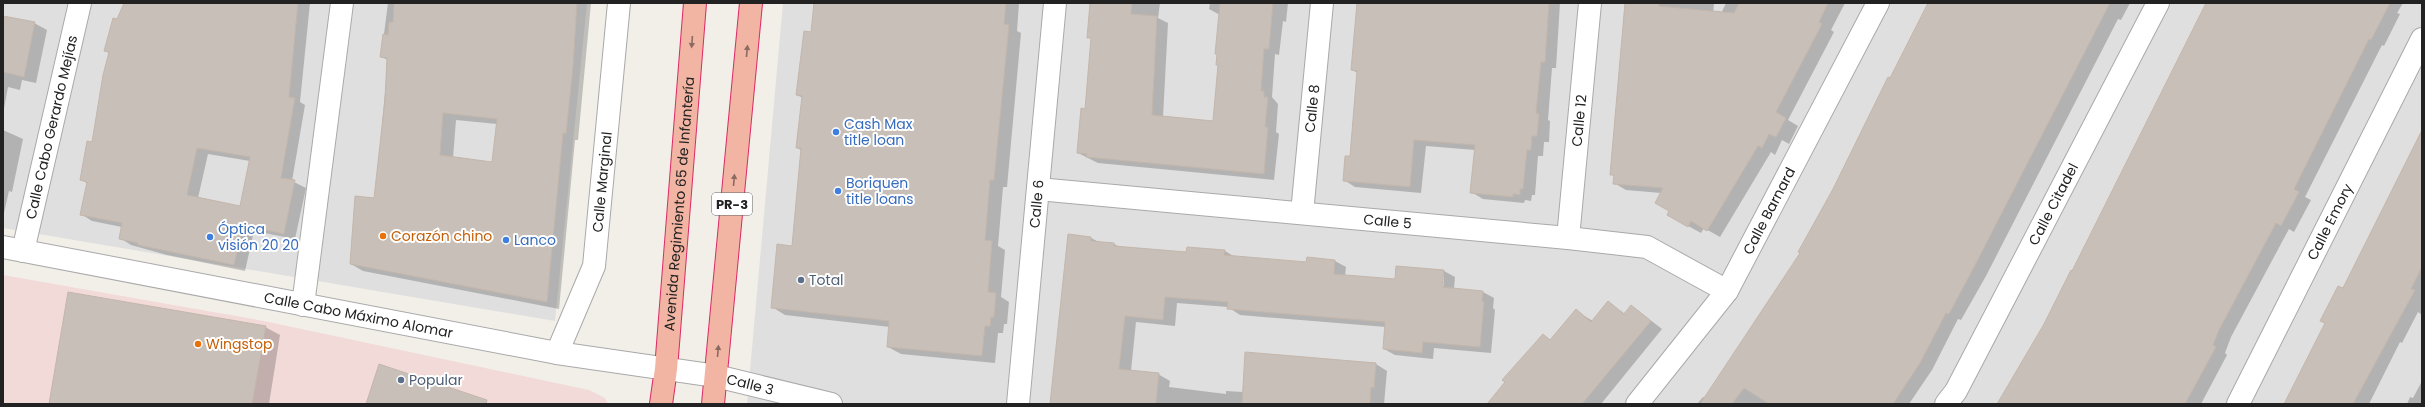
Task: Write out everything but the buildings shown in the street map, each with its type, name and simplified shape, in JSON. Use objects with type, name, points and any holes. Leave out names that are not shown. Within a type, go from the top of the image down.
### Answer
[{"type":"highway","name":"Avenida Regimiento 65 de Infantería","points":[[661,404],[666,369],[695,3]]},
{"type":"highway","name":"PR-3","points":[[713,404],[751,3]]},
{"type":"street","name":"Calle Cabo Gerardo Mejías","points":[[13,249],[80,3]]},
{"type":"street","points":[[304,305],[342,3]]},
{"type":"street","name":"Calle Marginal","points":[[557,353],[594,266],[619,3]]},
{"type":"street","name":"Calle 6","points":[[1018,404],[1055,3]]},
{"type":"street","name":"Calle 8","points":[[1302,213],[1322,3]]},
{"type":"street","name":"Calle 12","points":[[1568,238],[1590,3]]},
{"type":"street","name":"Calle Barnard","points":[[1636,404],[1726,291],[1878,3]]},
{"type":"street","name":"Calle Citadel","points":[[1946,404],[1956,391],[2158,3]]},
{"type":"street","name":"Calle Emory","points":[[2238,404],[2422,39]]},
{"type":"street","name":"Calle 5","points":[[1038,189],[1568,238],[1647,247],[1726,291]]},
{"type":"street","name":"Calle Cabo Máximo Alomar","points":[[13,249],[557,353],[716,376]]},
{"type":"street","name":"Calle 3","points":[[716,376],[831,404]]},
{"type":"shaded area","points":[[3,3],[587,3],[555,321],[3,228]]},
{"type":"shaded area","points":[[783,3],[2422,3],[2422,404],[747,404]]},
{"type":"shaded area","points":[[3,275],[264,321],[589,390],[605,398],[608,404],[3,404]]},
{"type":"place","name":"Cash Max title loan","points":[[836,132]]},
{"type":"place","name":"Boriquen title loans","points":[[838,191]]},
{"type":"place","name":"Corazón chino","points":[[383,236]]},
{"type":"place","name":"Óptica visión 20 20","points":[[210,237]]},
{"type":"place","name":"Lanco","points":[[506,240]]},
{"type":"place","name":"Total","points":[[801,280]]},
{"type":"place","name":"Wingstop","points":[[198,344]]},
{"type":"place","name":"Popular","points":[[401,380]]}]
